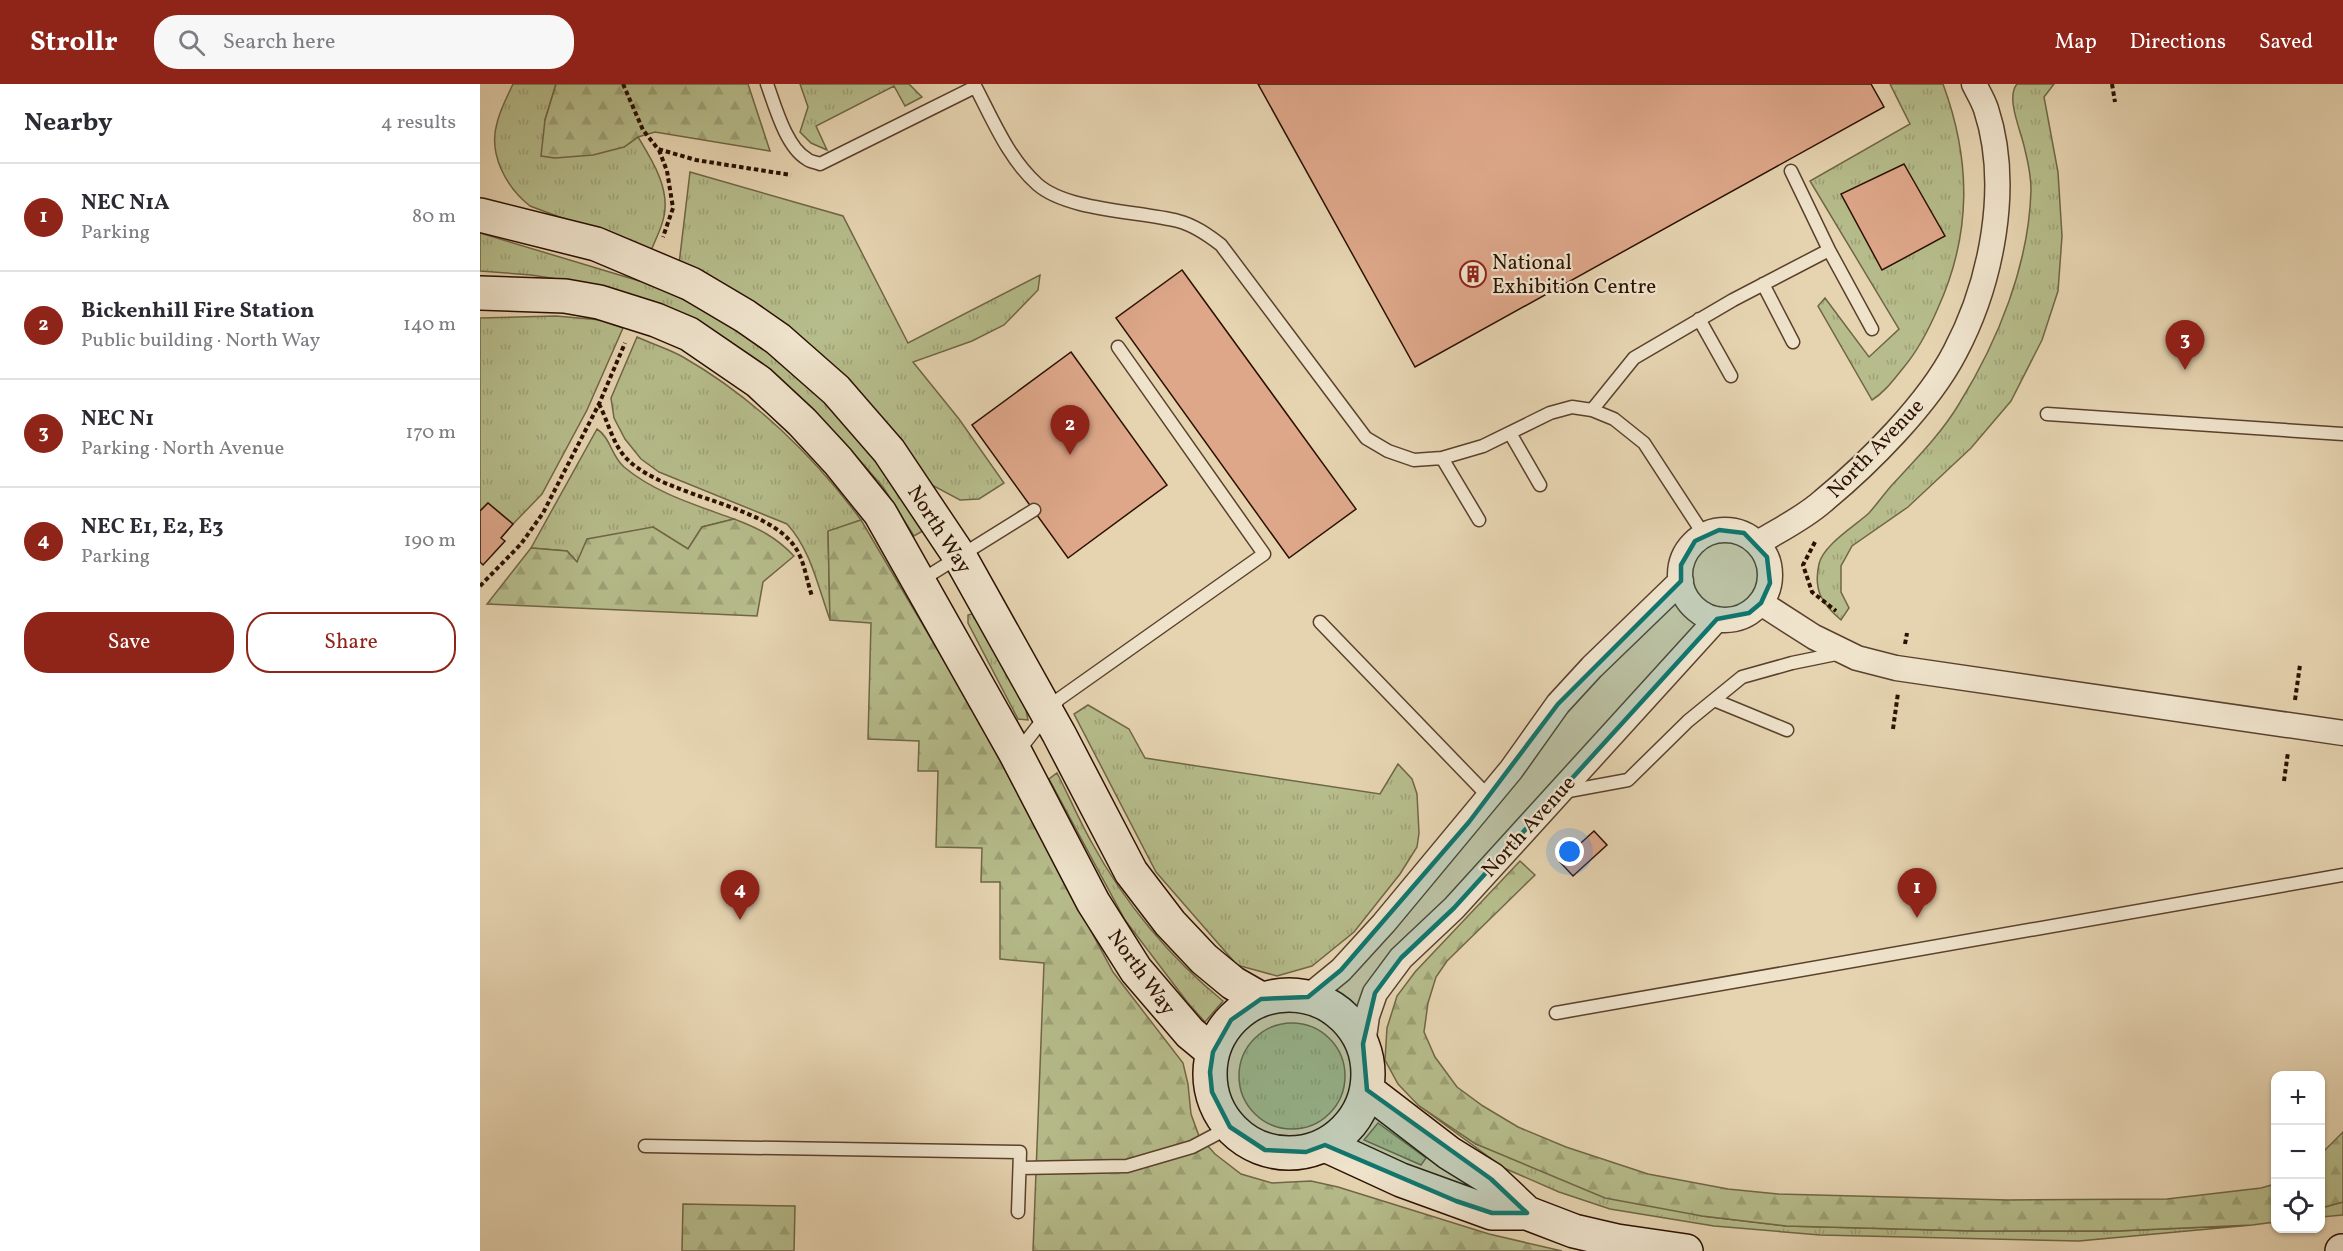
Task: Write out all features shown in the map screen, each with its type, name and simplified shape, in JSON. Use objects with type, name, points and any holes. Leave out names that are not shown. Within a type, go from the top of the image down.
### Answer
[{"type":"street","name":"North Avenue","points":[[1758,543],[1822,502],[1873,454],[1918,407],[1955,352],[1972,313],[1988,263],[1997,212],[1998,178],[1993,145],[1986,108],[1974,84]]},
{"type":"street","name":"North Way","points":[[480,214],[606,248],[691,284],[770,334],[836,390],[890,451],[960,556],[1048,714],[1131,872],[1170,924],[1204,959],[1233,983],[1261,999]]},
{"type":"street","name":"North Way","points":[[480,293],[565,296],[599,302],[656,320],[689,334],[759,382],[802,422],[831,453],[880,513],[1016,754],[1093,902],[1136,970],[1190,1033],[1213,1052]]},
{"type":"street","points":[[1728,529],[1743,533],[1758,543],[1767,557],[1770,567],[1770,583],[1761,603],[1749,613],[1738,618],[1717,619],[1702,614],[1691,604],[1683,591],[1681,566],[1695,541],[1704,535],[1728,529]]},
{"type":"street","points":[[1308,997],[1341,970],[1384,923],[1489,798],[1558,704],[1592,667],[1681,581]]},
{"type":"street","points":[[1761,603],[1814,637],[1857,658],[1896,668],[2343,734]]},
{"type":"street","name":"North Avenue","points":[[1363,1044],[1367,1016],[1375,993],[1401,958],[1454,908],[1717,619]]},
{"type":"street","points":[[1284,994],[1308,997],[1331,1006],[1350,1023],[1363,1044],[1368,1067],[1367,1090],[1361,1107],[1352,1122],[1340,1135],[1325,1145],[1306,1152],[1285,1153],[1264,1150],[1246,1141],[1230,1127],[1219,1111],[1212,1092],[1210,1072],[1213,1052],[1220,1035],[1230,1020],[1244,1008],[1261,999],[1284,994]]},
{"type":"street","points":[[1367,1090],[1449,1153],[1491,1179],[1527,1213]]},
{"type":"street","points":[[1325,1145],[1401,1180],[1492,1213],[1527,1213],[1574,1231],[1686,1251]]},
{"type":"lane","points":[[767,84],[782,125],[796,148],[807,160],[820,164],[974,85],[1016,162],[1039,186],[1067,199],[1098,208],[1179,221],[1204,232],[1221,245],[1366,438],[1388,452],[1414,460],[1442,458],[1483,446],[1550,413],[1572,407],[1592,410],[1614,419],[1644,443],[1704,535]]},
{"type":"lane","points":[[1791,171],[1829,250],[1872,329]]},
{"type":"lane","points":[[1592,410],[1634,358],[1762,284],[1829,250]]},
{"type":"lane","points":[[1762,284],[1794,342]]},
{"type":"lane","points":[[1700,319],[1731,376]]},
{"type":"lane","points":[[1016,754],[1059,699],[1264,554],[1118,347]]},
{"type":"lane","points":[[2047,414],[2343,434]]},
{"type":"lane","points":[[1510,433],[1540,485]]},
{"type":"lane","points":[[1442,458],[1479,520]]},
{"type":"lane","points":[[918,582],[1034,510]]},
{"type":"lane","points":[[1320,622],[1489,798]]},
{"type":"lane","points":[[1559,792],[1628,780],[1688,721],[1742,677],[1792,663],[1845,652]]},
{"type":"lane","points":[[1714,700],[1787,730]]},
{"type":"lane","points":[[1556,1013],[2343,875]]},
{"type":"lane","points":[[1020,1168],[1128,1166],[1192,1147],[1230,1127]]},
{"type":"lane","points":[[645,1146],[1020,1152],[1018,1212]]},
{"type":"path","points":[[623,84],[643,129],[658,149],[667,171],[673,208],[661,242]]},
{"type":"path","points":[[2112,84],[2115,102]]},
{"type":"path","points":[[658,149],[696,160],[796,176]]},
{"type":"path","points":[[480,586],[521,544],[543,513],[599,404],[629,334]]},
{"type":"path","points":[[599,404],[616,444],[626,459],[644,473],[662,483],[772,526],[787,538],[798,551],[812,596]]},
{"type":"highlighted area","points":[[1719,530],[1744,533],[1767,557],[1770,583],[1761,603],[1749,613],[1717,619],[1454,908],[1401,958],[1375,993],[1363,1044],[1367,1090],[1491,1179],[1527,1213],[1492,1213],[1456,1201],[1325,1145],[1306,1152],[1265,1150],[1230,1127],[1212,1092],[1210,1072],[1213,1052],[1231,1020],[1261,999],[1308,997],[1341,970],[1469,822],[1558,704],[1681,581],[1681,565],[1695,541]]},
{"type":"green space","points":[[513,84],[556,84],[545,120],[624,147],[638,137],[658,175],[664,195],[663,220],[651,251],[530,206],[513,189],[497,158],[495,135],[500,113]]},
{"type":"green space","points":[[556,84],[748,84],[770,151],[655,132],[638,137],[624,147],[593,155],[555,158],[541,156],[545,120]]},
{"type":"green space","points":[[800,84],[909,84],[922,97],[905,106],[894,86],[816,126],[827,150],[811,143],[800,132],[808,107]]},
{"type":"green space","points":[[1890,84],[1943,84],[1959,141],[1964,196],[1957,252],[1935,316],[1909,360],[1885,389],[1872,400],[1818,306],[1825,298],[1869,357],[1899,329],[1810,181],[1910,124]]},
{"type":"green space","points":[[2017,84],[2054,84],[2044,97],[2058,172],[2062,236],[2058,291],[2042,340],[2011,401],[1971,448],[1908,507],[1852,546],[1841,566],[1841,592],[1849,608],[1841,620],[1824,602],[1818,589],[1817,573],[1822,557],[1840,536],[1869,513],[1944,426],[1973,380],[2009,302],[2024,246],[2031,190],[2027,159],[2013,107],[2014,90]]},
{"type":"green space","points":[[690,172],[843,216],[908,343],[1040,275],[1038,290],[1004,325],[972,341],[913,362],[959,419],[1004,483],[979,499],[960,500],[928,483],[896,436],[850,380],[802,338],[746,298],[679,264]]},
{"type":"green space","points":[[480,233],[656,286],[705,310],[753,339],[831,406],[863,442],[926,529],[914,536],[883,487],[842,440],[799,396],[754,360],[603,286],[531,275],[480,271]]},
{"type":"green space","points":[[556,316],[601,320],[623,328],[587,410],[542,494],[513,524],[488,503],[480,511],[480,318]]},
{"type":"green space","points":[[637,337],[683,357],[734,390],[758,409],[823,473],[861,520],[828,532],[830,620],[808,557],[787,524],[659,472],[641,459],[625,439],[614,418],[611,398]]},
{"type":"green space","points":[[597,429],[605,437],[620,463],[636,476],[676,497],[734,519],[702,527],[688,549],[653,527],[577,562],[567,551],[531,548]]},
{"type":"green space","points":[[734,519],[766,534],[794,556],[763,582],[757,616],[487,604],[531,548],[567,551],[577,562],[587,539],[653,527],[688,549],[702,527]]},
{"type":"green space","points":[[861,520],[972,708],[1113,972],[1183,1063],[1191,1114],[1199,1136],[1215,1154],[1241,1174],[1272,1183],[1311,1181],[1338,1187],[1489,1234],[1562,1251],[1033,1251],[1044,963],[1000,959],[1000,882],[981,882],[982,848],[936,847],[938,771],[918,771],[919,741],[868,739],[871,623],[830,620],[828,531]]},
{"type":"green space","points":[[979,612],[1026,710],[1028,720],[1018,719],[968,623],[968,615]]},
{"type":"green space","points":[[1088,705],[1129,729],[1145,758],[1380,794],[1398,764],[1412,779],[1417,794],[1419,833],[1417,847],[1400,874],[1354,932],[1312,966],[1277,976],[1237,965],[1156,872],[1074,714]]},
{"type":"green space","points":[[1057,773],[1092,843],[1134,908],[1167,948],[1223,1001],[1205,1022],[1125,920],[1049,779]]},
{"type":"green space","points":[[1520,861],[1535,875],[1447,961],[1436,977],[1428,1003],[1424,1032],[1435,1057],[1457,1087],[1518,1127],[1566,1147],[1648,1174],[1728,1189],[1778,1194],[2008,1200],[2167,1199],[2271,1185],[2271,1223],[2117,1231],[1975,1231],[1786,1226],[1702,1216],[1605,1198],[1476,1144],[1418,1105],[1398,1084],[1385,1060],[1387,1028],[1397,996],[1415,972]]},
{"type":"green space","points":[[1292,1023],[1312,1027],[1330,1038],[1341,1056],[1345,1076],[1341,1096],[1330,1114],[1312,1125],[1292,1129],[1272,1125],[1254,1114],[1243,1096],[1239,1076],[1243,1056],[1254,1038],[1272,1027]]},
{"type":"green space","points":[[1418,1105],[1476,1144],[1702,1216],[1786,1226],[1975,1231],[2117,1231],[2252,1225],[2079,1241],[1820,1235],[1714,1226],[1610,1209],[1559,1192],[1504,1168]]},
{"type":"green space","points":[[1378,1123],[1426,1158],[1421,1165],[1364,1140]]},
{"type":"green space","points":[[2343,1132],[2343,1202],[2325,1207],[2325,1179],[2325,1150]]},
{"type":"green space","points":[[2343,1202],[2343,1215],[2325,1217],[2325,1207]]},
{"type":"green space","points":[[683,1204],[795,1206],[794,1251],[682,1251]]},
{"type":"building","name":"National Exhibition Centre","points":[[1258,84],[1871,84],[1884,107],[1415,367]]},
{"type":"building","points":[[1904,164],[1945,236],[1882,270],[1841,194]]},
{"type":"building","points":[[1182,270],[1356,509],[1289,558],[1116,318]]},
{"type":"building","points":[[1071,352],[1167,485],[1068,558],[972,425]]},
{"type":"building","points":[[488,503],[513,524],[501,538],[505,541],[483,565],[480,562],[480,511]]},
{"type":"building","points":[[1594,831],[1607,845],[1573,876],[1560,862]]},
{"type":"place","name":"National Exhibition Centre","points":[[1473,274]]},
{"type":"place","name":"NEC N1","points":[[2185,370]]},
{"type":"place","name":"Bickenhill Fire Station","points":[[1070,455]]},
{"type":"place","name":"NEC N1A","points":[[1917,918]]},
{"type":"place","name":"NEC E1, E2, E3","points":[[740,920]]}]
